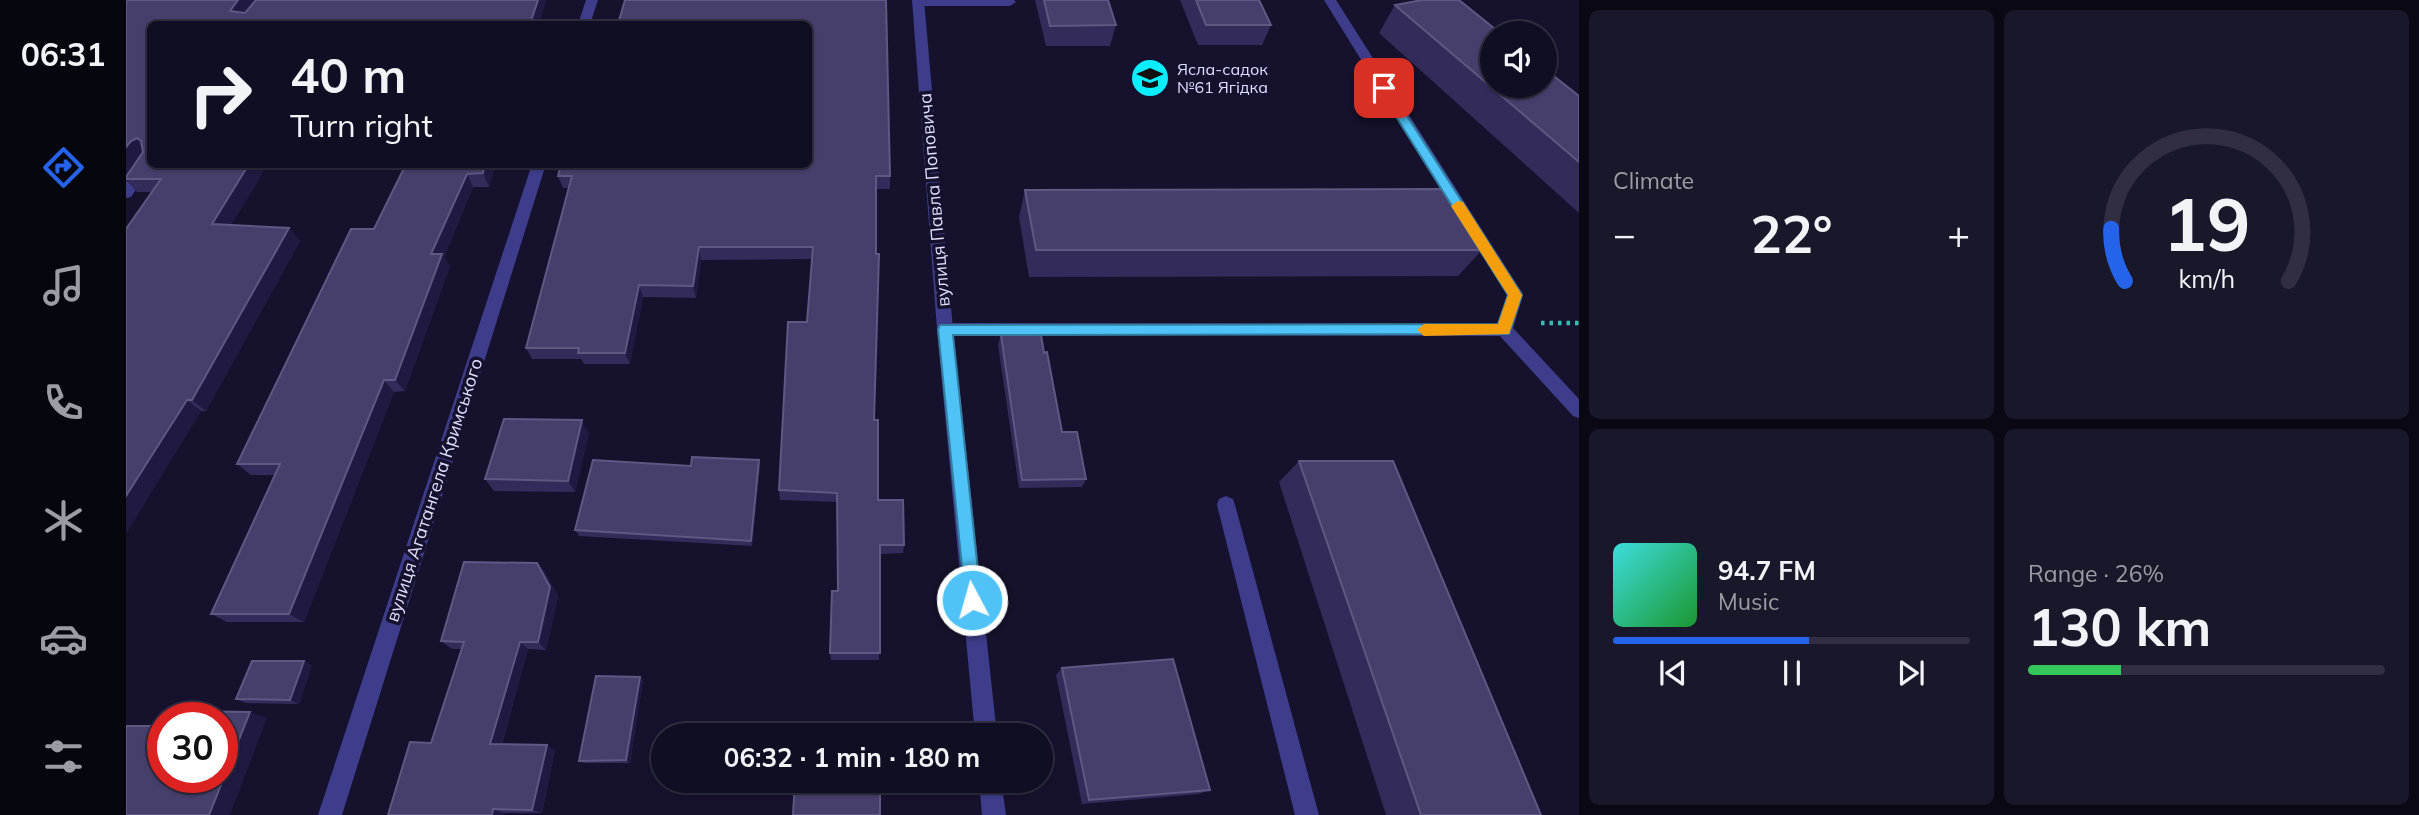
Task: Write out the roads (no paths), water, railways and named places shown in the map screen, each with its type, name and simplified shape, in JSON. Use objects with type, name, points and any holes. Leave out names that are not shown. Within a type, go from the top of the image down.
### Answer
[{"type":"street","points":[[585,21],[592,0]]},
{"type":"street","points":[[1330,0],[1515,295],[1504,330]]},
{"type":"street","points":[[918,1],[1010,2]]},
{"type":"street","name":"вулиця Павла Поповича","points":[[918,1],[945,329],[985,723]]},
{"type":"street","points":[[126,193],[147,163]]},
{"type":"street","name":"вулиця Агатангела Кримського","points":[[330,815],[538,168]]},
{"type":"street","points":[[945,329],[1504,330],[1579,411]]},
{"type":"street","points":[[1226,505],[1307,815]]},
{"type":"street","points":[[991,793],[994,815]]},
{"type":"place","name":"Ясла-садок №61 Ягідка","points":[[1150,78]]}]
